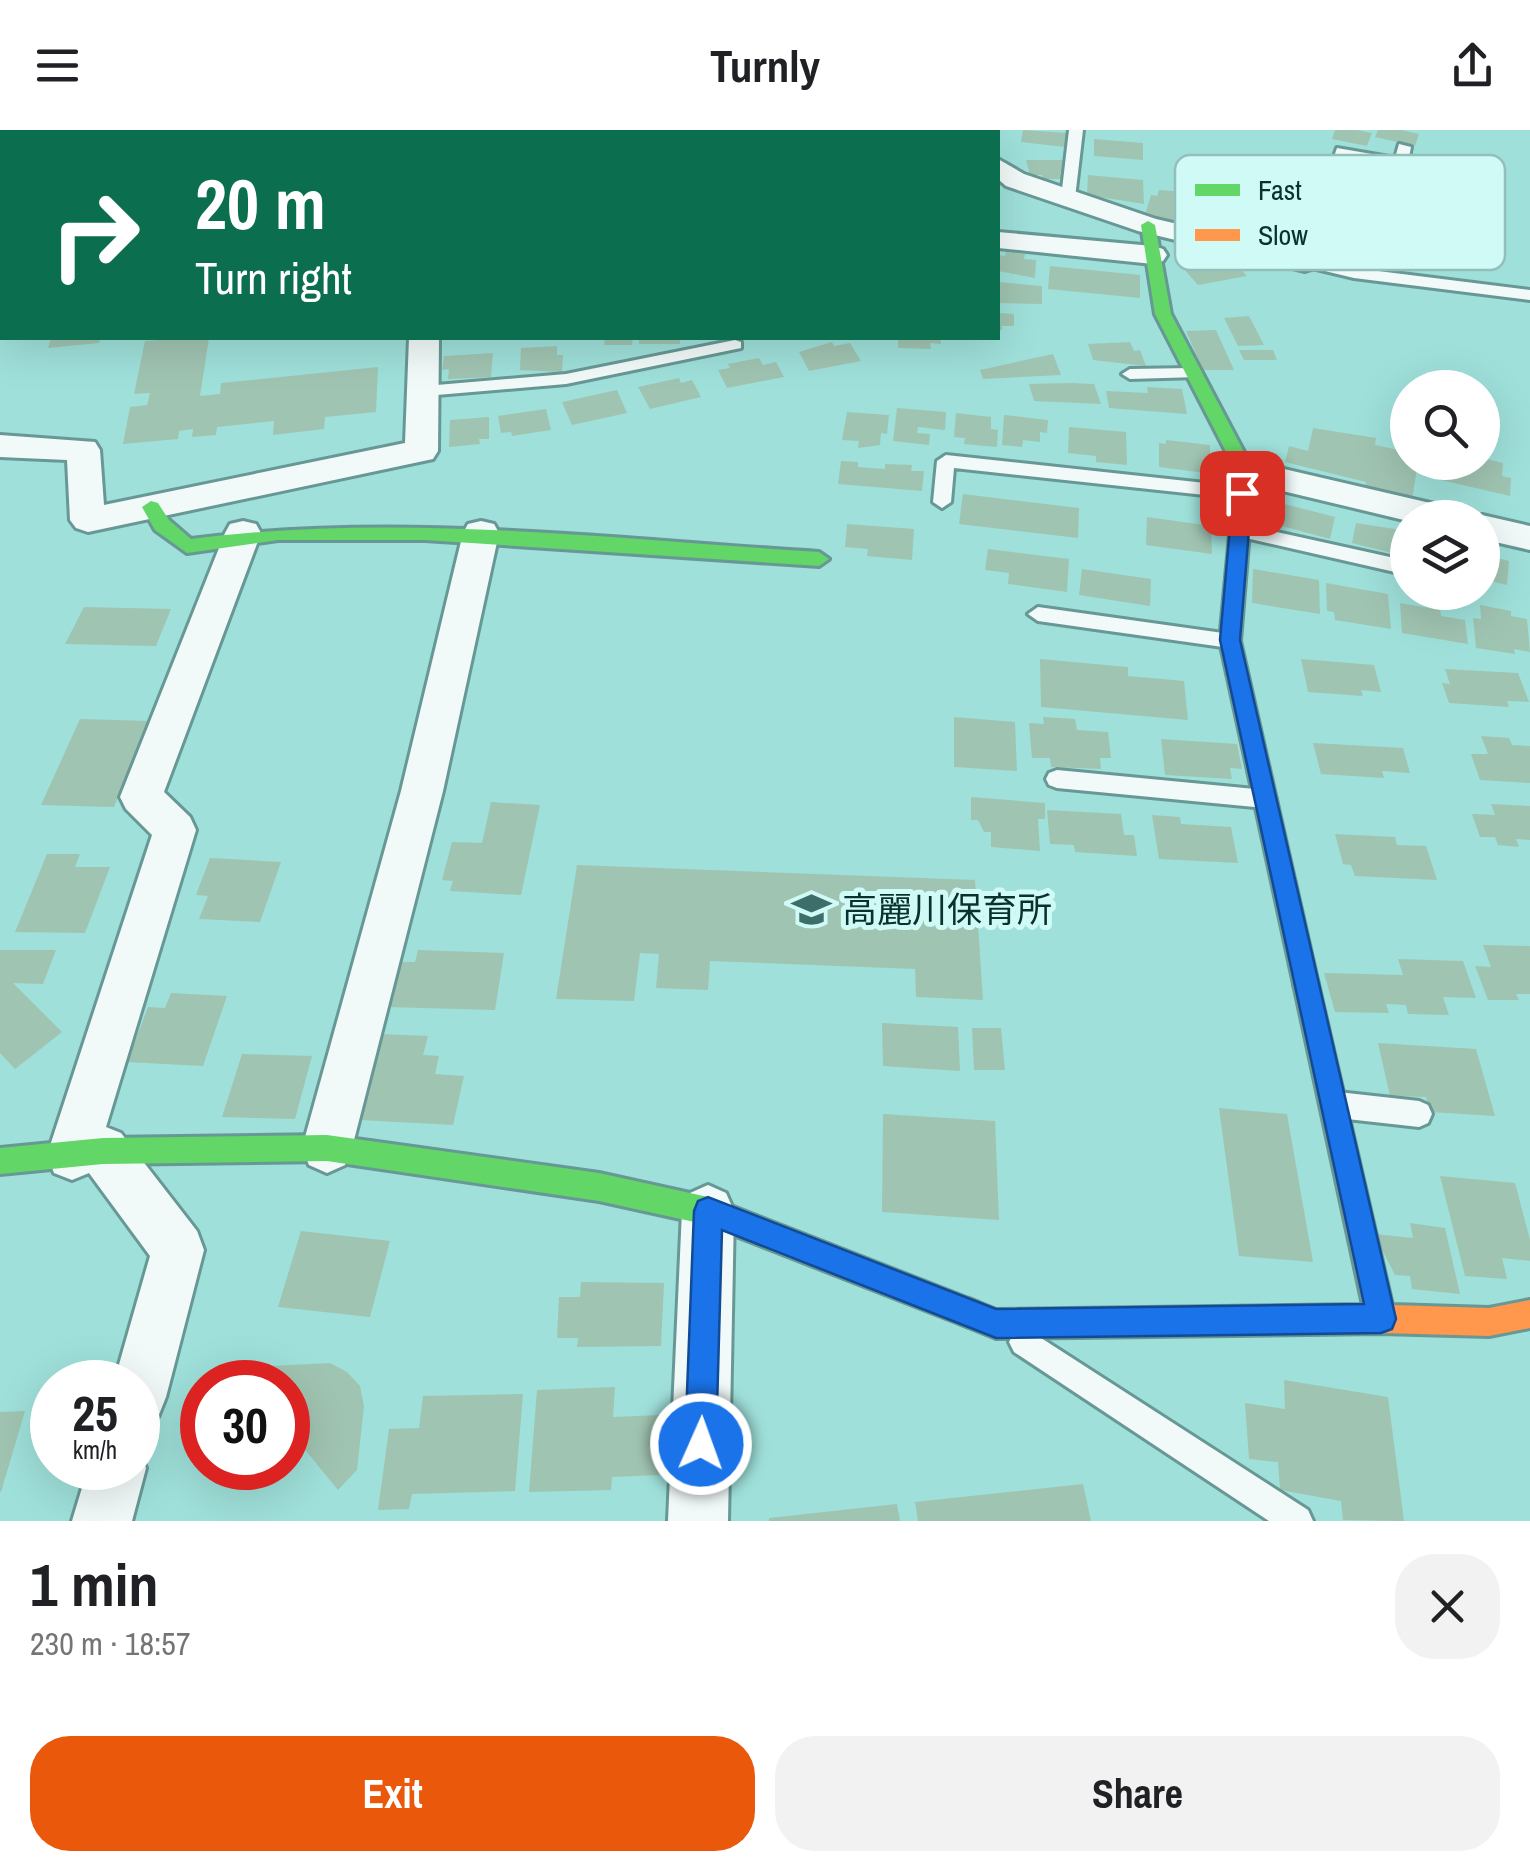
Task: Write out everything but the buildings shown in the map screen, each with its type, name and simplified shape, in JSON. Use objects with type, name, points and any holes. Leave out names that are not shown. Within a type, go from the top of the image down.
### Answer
[{"type":"street","points":[[1000,168],[1015,180],[1175,231]]},
{"type":"street","points":[[1148,225],[1164,314],[1244,482],[1230,640],[1381,1319]]},
{"type":"street","points":[[1000,240],[1153,255]]},
{"type":"street","points":[[0,446],[83,450],[88,520],[420,451],[424,340]]},
{"type":"street","points":[[1244,482],[1390,508]]},
{"type":"street","points":[[151,507],[162,525],[187,546],[243,533],[481,533],[616,547],[818,559]]},
{"type":"street","points":[[1500,530],[1530,538]]},
{"type":"street","points":[[88,1152],[176,830],[141,797],[243,533]]},
{"type":"street","points":[[327,1148],[422,791],[481,533]]},
{"type":"street","points":[[0,1161],[88,1152],[327,1148],[599,1187],[708,1211],[996,1324],[1381,1319],[1489,1322],[1530,1314]]},
{"type":"street","points":[[88,1152],[178,1250],[148,1360]]},
{"type":"street","points":[[698,1521],[708,1211]]},
{"type":"street","points":[[102,1521],[111,1490]]},
{"type":"lane","points":[[1068,198],[1076,130]]},
{"type":"lane","points":[[1402,155],[1404,147]]},
{"type":"lane","points":[[1341,270],[1530,295]]},
{"type":"lane","points":[[425,390],[566,379],[736,345]]},
{"type":"lane","points":[[1130,374],[1192,373]]},
{"type":"lane","points":[[942,502],[946,460],[1244,482]]},
{"type":"lane","points":[[1240,530],[1390,564]]},
{"type":"lane","points":[[1038,614],[1230,640]]},
{"type":"lane","points":[[1057,779],[1266,798]]},
{"type":"lane","points":[[1335,1104],[1420,1114]]},
{"type":"lane","points":[[996,1324],[1298,1521]]},
{"type":"traffic: fast","points":[[1148,225],[1163,314],[1245,471],[1230,641],[1306,984]]},
{"type":"traffic: fast","points":[[151,507],[162,525],[187,546],[278,534],[425,534],[819,559]]},
{"type":"traffic: fast","points":[[0,1161],[103,1151],[327,1148],[599,1187],[708,1211],[969,1313]]},
{"type":"traffic: slow","points":[[1306,984],[1381,1319]]},
{"type":"traffic: slow","points":[[969,1313],[996,1324],[1381,1319],[1489,1322],[1530,1314]]},
{"type":"place","name":"高麗川保育所","points":[[812,909]]},
{"type":"route","points":[[701,1444],[708,1211],[996,1324],[1381,1319],[1230,640],[1242,493]]}]
